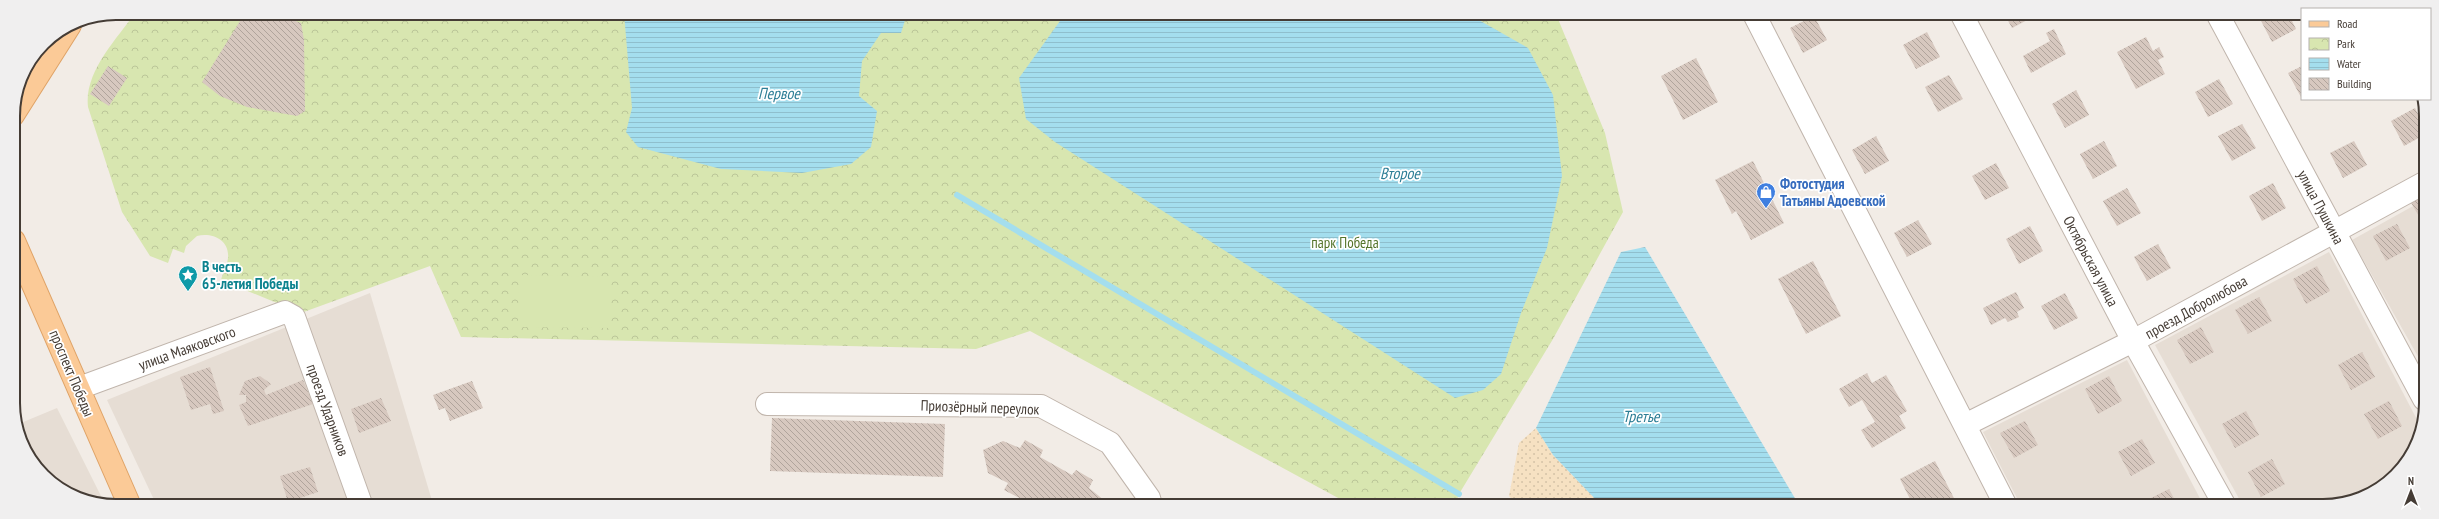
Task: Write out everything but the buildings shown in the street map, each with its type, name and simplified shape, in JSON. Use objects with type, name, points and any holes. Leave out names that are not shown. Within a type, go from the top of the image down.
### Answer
[{"type":"main road","points":[[21,102],[63,36]]},
{"type":"main road","name":"проспект Победы","points":[[20,255],[127,499]]},
{"type":"street","points":[[1757,20],[1966,425],[2003,499]]},
{"type":"street","name":"Октябрьская улица","points":[[1965,20],[2133,341],[2221,499]]},
{"type":"street","name":"улица Пушкина","points":[[2221,20],[2419,390]]},
{"type":"street","name":"проезд Добролюбова","points":[[1966,425],[2133,341],[2419,186]]},
{"type":"street","name":"улица Маяковского","points":[[79,388],[285,312],[294,317]]},
{"type":"street","name":"проезд Ударников","points":[[294,317],[359,499]]},
{"type":"street","name":"Приозёрный переулок","points":[[767,404],[1041,406],[1110,443],[1149,499]]},
{"type":"shaded area","points":[[2419,203],[2419,358],[2352,240]]},
{"type":"shaded area","points":[[2329,252],[2417,420],[2414,434],[2403,456],[2382,479],[2366,489],[2354,494],[2329,499],[2239,499],[2155,345]]},
{"type":"shaded area","points":[[370,293],[432,499],[154,499],[107,400]]},
{"type":"shaded area","points":[[2127,360],[2200,499],[2017,499],[1983,432]]},
{"type":"shaded area","points":[[57,408],[102,498],[85,494],[73,489],[57,479],[48,471],[40,462],[30,446],[22,422]]},
{"type":"sand","points":[[1536,428],[1553,455],[1595,499],[1512,499],[1509,496],[1519,443]]},
{"type":"green space","name":"парк Победa","points":[[130,20],[1558,20],[1605,133],[1623,212],[1553,339],[1457,499],[1340,499],[1030,331],[976,349],[461,337],[430,266],[301,313],[221,280],[228,258],[228,252],[223,242],[214,236],[197,236],[186,246],[184,253],[173,249],[168,263],[150,256],[122,212],[88,107],[88,94],[91,81],[96,69],[111,45]]},
{"type":"green space","points":[[519,275],[610,277],[610,328],[518,327]]},
{"type":"water","name":"Первое","points":[[625,20],[905,20],[901,33],[881,33],[862,61],[859,96],[877,111],[871,147],[851,164],[802,173],[721,169],[638,147],[626,132],[632,108]]},
{"type":"water","name":"Второе","points":[[1061,20],[1479,20],[1528,48],[1553,95],[1562,176],[1547,248],[1521,313],[1501,374],[1483,390],[1455,398],[1055,142],[1026,119],[1019,78]]},
{"type":"water","name":"Третье","points":[[1645,247],[1795,499],[1595,499],[1553,455],[1536,428],[1621,252]]},
{"type":"waterway","points":[[957,195],[1459,494]]},
{"type":"place","name":"Фотостудия Татьяны Адоевской","points":[[1766,209]]},
{"type":"place","name":"В честь 65-летия Победы","points":[[188,292]]}]
